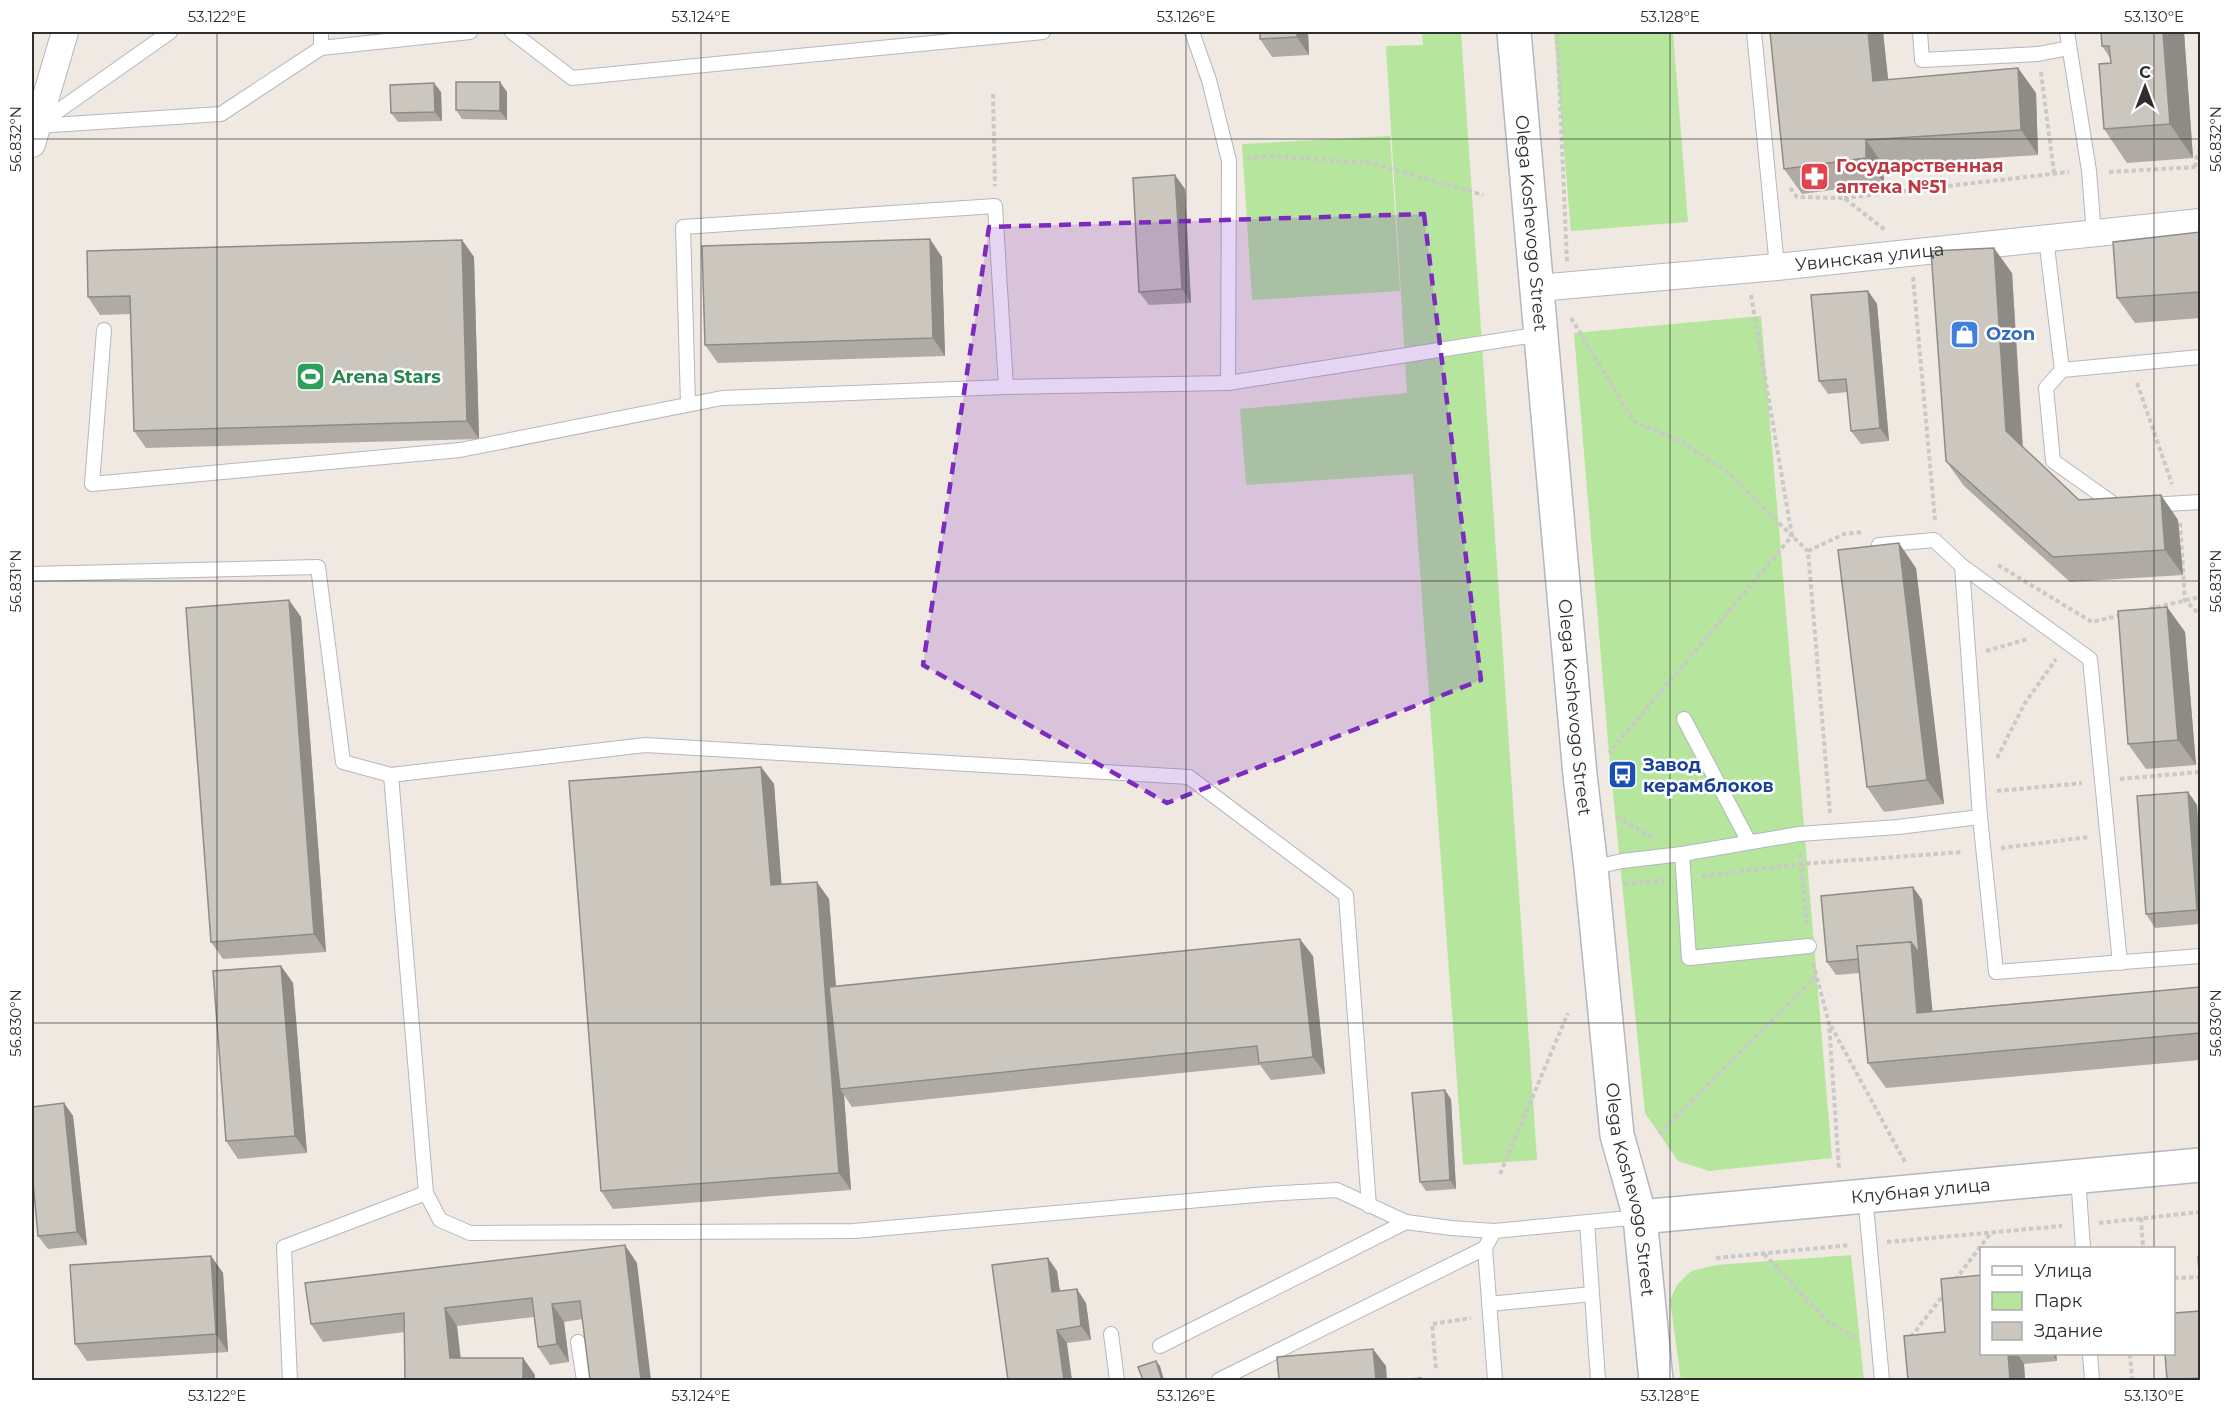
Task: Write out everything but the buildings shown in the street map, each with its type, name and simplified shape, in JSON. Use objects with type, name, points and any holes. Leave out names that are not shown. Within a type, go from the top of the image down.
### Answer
[{"type":"main road","name":"Olega Koshevogo Street","points":[[1514,32],[1553,287],[1580,775],[1617,1141],[1640,1216],[1656,1380]]},
{"type":"main road","name":"Клубная улица","points":[[1640,1216],[2200,1166]]},
{"type":"street","points":[[34,135],[65,32]]},
{"type":"street","name":"Увинская улица","points":[[1553,287],[1777,267],[2200,222]]},
{"type":"lane","points":[[34,135],[170,32]]},
{"type":"lane","points":[[321,32],[321,48]]},
{"type":"lane","points":[[34,135],[221,114],[321,48],[470,32]]},
{"type":"lane","points":[[512,32],[572,78],[1043,32]]},
{"type":"lane","points":[[1192,32],[1209,80],[1229,161],[1228,383]]},
{"type":"lane","points":[[1754,32],[1777,267]]},
{"type":"lane","points":[[1920,32],[1922,60],[2038,54],[2069,48]]},
{"type":"lane","points":[[2067,32],[2089,171],[2094,234]]},
{"type":"lane","points":[[688,404],[683,227],[995,206],[1006,387]]},
{"type":"lane","points":[[2046,238],[2062,370]]},
{"type":"lane","points":[[104,330],[92,484],[460,450],[722,398],[1006,387],[1228,383],[1557,332]]},
{"type":"lane","points":[[2200,357],[2062,370],[2046,388],[2053,461],[2115,508],[2200,502]]},
{"type":"lane","points":[[1879,545],[1935,540],[1962,566],[2090,659],[2120,963]]},
{"type":"lane","points":[[1962,566],[1980,817],[1996,972],[2200,956]]},
{"type":"lane","points":[[32,574],[318,567],[343,762],[391,775],[645,745],[1189,777],[1346,895],[1369,1206]]},
{"type":"lane","points":[[1684,719],[1749,842]]},
{"type":"lane","points":[[391,775],[426,1193],[440,1220],[470,1233],[854,1231],[1267,1194],[1337,1191],[1406,1222],[1451,1228],[1494,1231],[1640,1216]]},
{"type":"lane","points":[[1591,868],[1622,861],[1682,854],[1799,834],[1898,827],[1980,817]]},
{"type":"lane","points":[[1682,854],[1689,958],[1809,946]]},
{"type":"lane","points":[[2078,1176],[2083,1247]]},
{"type":"lane","points":[[290,1380],[284,1247],[426,1193]]},
{"type":"lane","points":[[1864,1195],[1882,1380]]},
{"type":"lane","points":[[1160,1346],[1406,1222]]},
{"type":"lane","points":[[1587,1222],[1598,1380]]},
{"type":"lane","points":[[1494,1231],[1485,1248],[1495,1380]]},
{"type":"lane","points":[[1219,1380],[1485,1248]]},
{"type":"lane","points":[[1490,1310],[1592,1294]]},
{"type":"lane","points":[[1111,1334],[1116,1380]]},
{"type":"lane","points":[[578,1342],[584,1380]]},
{"type":"lane","points":[[2090,1355],[2092,1380]]},
{"type":"lane","points":[[1247,1366],[1247,1380]]},
{"type":"path","points":[[1557,32],[1553,287],[1634,421],[1682,442],[1729,473],[1808,551],[1832,831]]},
{"type":"path","points":[[2038,54],[2054,173]]},
{"type":"path","points":[[993,94],[995,206]]},
{"type":"path","points":[[2194,167],[2200,150]]},
{"type":"path","points":[[1229,161],[1268,156],[1371,163],[1483,195]]},
{"type":"path","points":[[1766,160],[1797,197],[1844,198],[2054,173],[2089,171],[2118,173],[2194,167],[2200,171]]},
{"type":"path","points":[[1844,198],[1914,253],[1914,287],[1936,527]]},
{"type":"path","points":[[1608,741],[1609,753],[1792,536],[1747,270]]},
{"type":"path","points":[[1557,332],[1571,318]]},
{"type":"path","points":[[1995,563],[2092,622]]},
{"type":"path","points":[[2139,611],[2200,597]]},
{"type":"path","points":[[1978,793],[2025,703],[2067,643],[2092,622],[2127,614]]},
{"type":"path","points":[[1799,834],[1809,946],[1829,1023],[1840,1173]]},
{"type":"path","points":[[1624,884],[1801,864],[1984,850],[2107,834]]},
{"type":"path","points":[[1659,1134],[1816,976]]},
{"type":"path","points":[[1500,1174],[1568,1013]]},
{"type":"path","points":[[1829,1023],[1907,1166],[1895,1167]]},
{"type":"path","points":[[1716,1258],[2200,1212]]},
{"type":"path","points":[[2141,1218],[2143,1247]]},
{"type":"path","points":[[1980,1247],[1991,1233]]},
{"type":"path","points":[[1909,1340],[1980,1247]]},
{"type":"path","points":[[1763,1253],[1828,1321],[1880,1352]]},
{"type":"path","points":[[2175,1278],[2200,1277]]},
{"type":"path","points":[[1436,1368],[1432,1324],[1490,1310]]},
{"type":"path","points":[[2130,1355],[2132,1380]]},
{"type":"highlighted area","points":[[1424,214],[1481,680],[1167,803],[923,665],[989,227]]},
{"type":"green space","points":[[1422,32],[1461,32],[1537,1160],[1463,1165],[1413,474],[1246,485],[1240,409],[1407,393],[1386,46],[1423,45]]},
{"type":"green space","points":[[1554,32],[1673,32],[1688,222],[1571,231]]},
{"type":"green space","points":[[1390,136],[1400,291],[1252,300],[1242,144]]},
{"type":"green space","points":[[1761,316],[1832,1158],[1709,1171],[1678,1161],[1645,1113],[1609,753],[1574,333]]},
{"type":"green space","points":[[1851,1255],[1864,1380],[1681,1380],[1670,1300],[1677,1285],[1691,1271],[1716,1265]]},
{"type":"place","name":"Государственная аптека №51","points":[[1815,176]]},
{"type":"place","name":"Ozon","points":[[1965,334]]},
{"type":"place","name":"Arena Stars","points":[[311,377]]},
{"type":"place","name":"Завод керамблоков","points":[[1622,775]]}]
